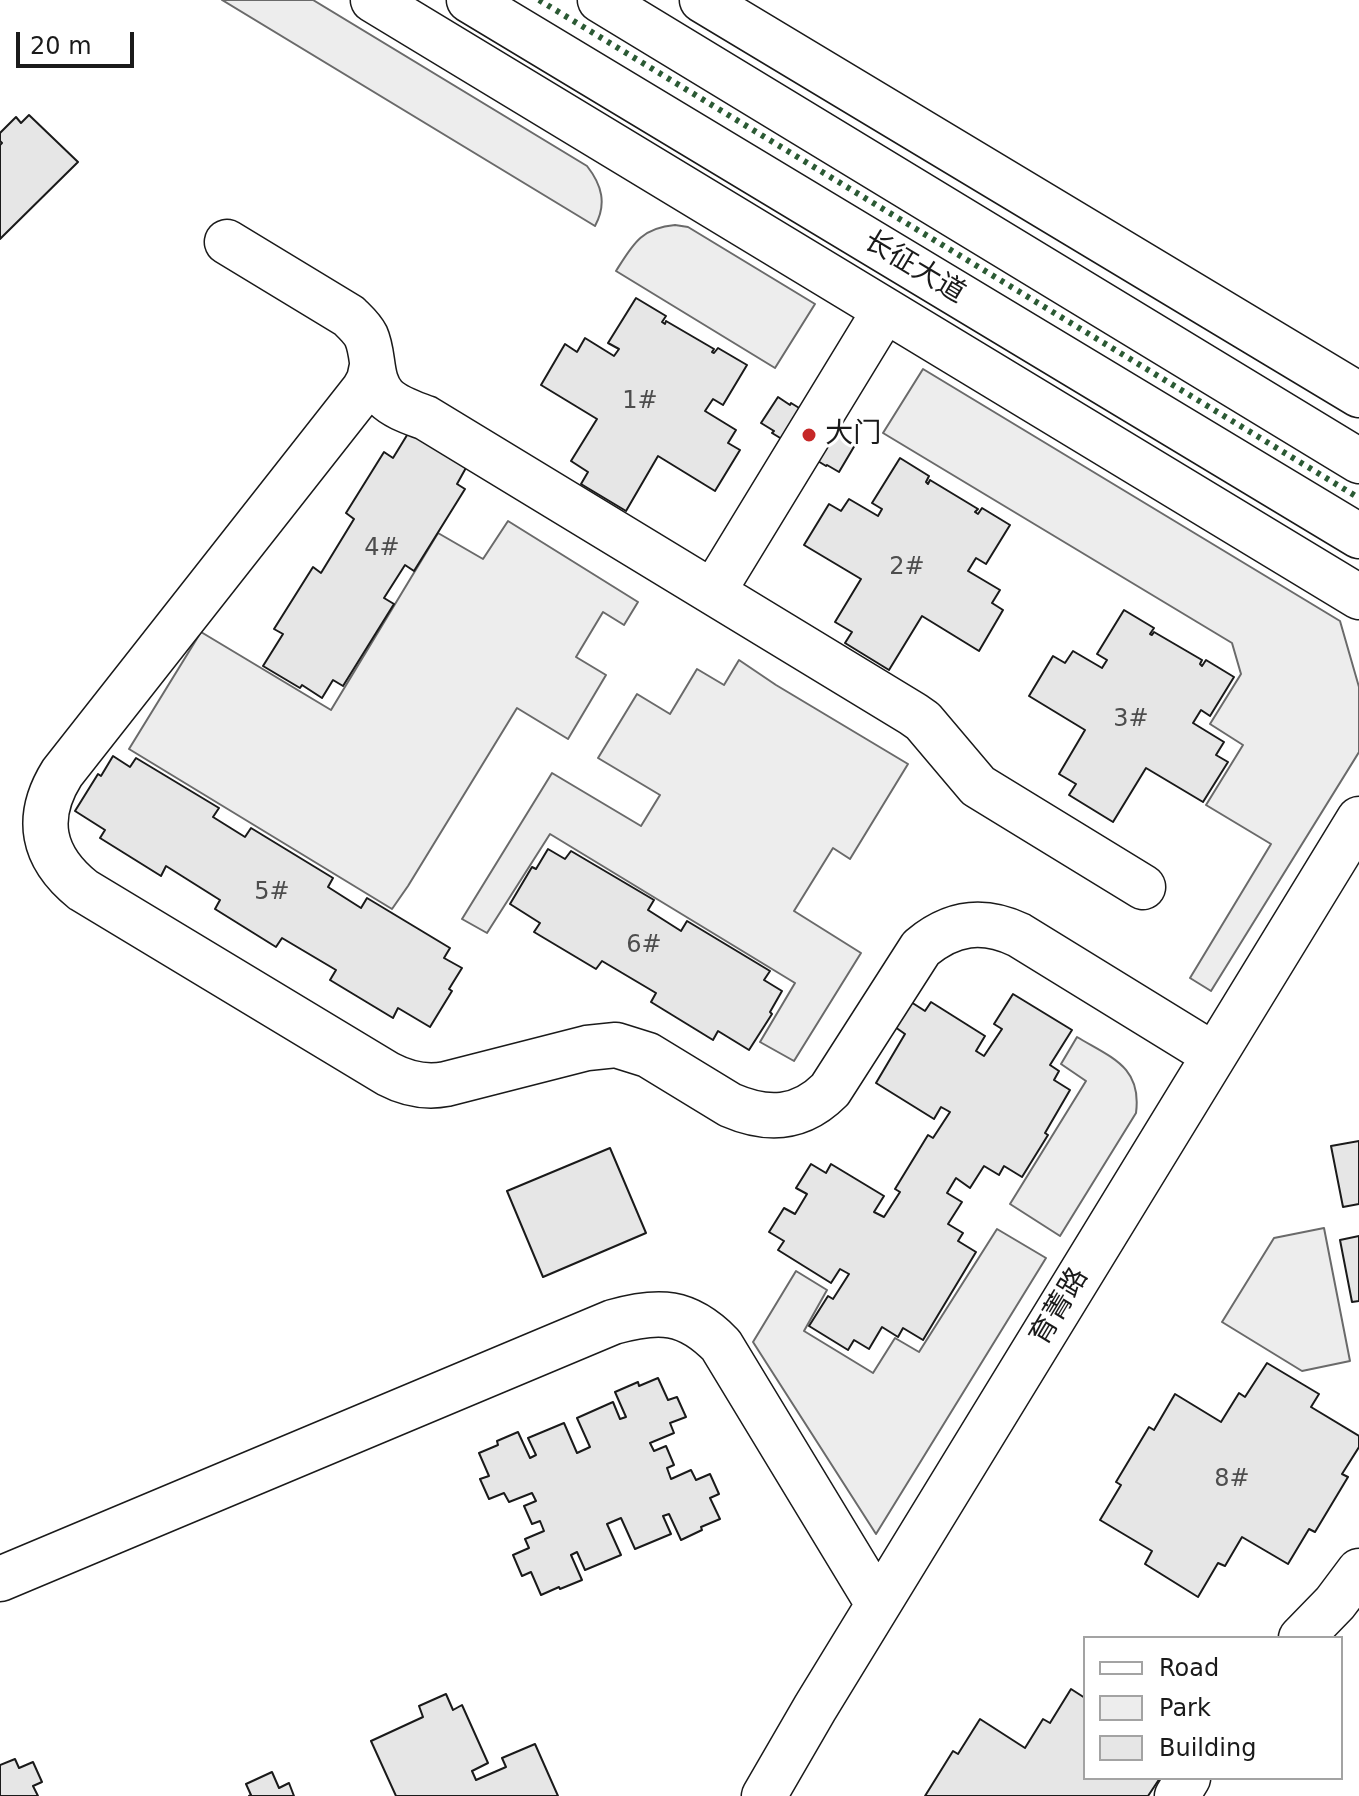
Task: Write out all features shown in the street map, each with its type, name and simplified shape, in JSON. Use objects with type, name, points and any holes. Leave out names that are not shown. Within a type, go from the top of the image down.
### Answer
[{"type":"main road","points":[[373,0],[1359,597]]},
{"type":"main road","name":"长征大道","points":[[469,0],[1359,536]]},
{"type":"main road","points":[[600,0],[1359,461]]},
{"type":"main road","points":[[702,0],[1359,395]]},
{"type":"main road","points":[[227,242],[359,325],[366,336],[375,378],[386,398],[426,418],[913,714],[923,721],[978,786],[1143,887]]},
{"type":"main road","points":[[713,592],[885,310]]},
{"type":"main road","points":[[372,366],[364,389],[54,786],[46,811],[46,835],[55,861],[72,881],[388,1074],[417,1085],[446,1084],[587,1048],[616,1045],[648,1055],[742,1110],[770,1116],[788,1114],[819,1101],[830,1090],[921,948],[944,932],[976,925],[1004,928],[1019,935],[1214,1055]]},
{"type":"main road","points":[[328,435],[344,422],[371,410],[408,411]]},
{"type":"main road","name":"育菁路","points":[[764,1796],[878,1604],[1359,819]]},
{"type":"main road","points":[[0,1579],[613,1322],[640,1315],[664,1315],[685,1318],[707,1331],[721,1345],[878,1604]]},
{"type":"main road","points":[[1303,1636],[1335,1603],[1359,1571]]},
{"type":"green space","points":[[222,0],[313,0],[587,166],[596,180],[602,202],[595,226]]},
{"type":"green space","points":[[675,225],[688,227],[815,304],[775,368],[616,271],[639,239],[654,230]]},
{"type":"green space","points":[[923,369],[1340,621],[1359,687],[1359,752],[1211,991],[1190,978],[1271,844],[1206,805],[1243,745],[1210,724],[1241,674],[1232,643],[883,433]]},
{"type":"green space","points":[[508,521],[638,602],[624,625],[603,612],[576,657],[606,675],[568,739],[517,708],[392,909],[129,749],[201,632],[331,710],[438,533],[483,559]]},
{"type":"green space","points":[[739,660],[908,764],[850,859],[833,848],[794,911],[861,953],[794,1061],[760,1042],[795,983],[550,834],[487,933],[462,919],[552,773],[641,826],[660,795],[598,758],[637,694],[670,714],[697,669],[724,685]]},
{"type":"green space","points":[[1077,1037],[1113,1058],[1129,1074],[1137,1097],[1136,1113],[1060,1236],[1010,1204],[1086,1081],[1061,1064]]},
{"type":"green space","points":[[1324,1228],[1350,1361],[1302,1371],[1222,1322],[1274,1238]]},
{"type":"green space","points":[[997,1229],[1046,1258],[876,1534],[753,1342],[796,1271],[827,1290],[804,1331],[873,1373],[895,1338],[919,1352]]},
{"type":"building","points":[[29,115],[78,162],[0,239],[0,133],[16,117],[21,123]]},
{"type":"building","points":[[636,298],[666,316],[662,322],[665,324],[666,321],[714,349],[714,353],[718,348],[747,365],[723,405],[713,399],[705,411],[736,430],[728,443],[740,450],[715,491],[658,456],[626,511],[581,484],[588,472],[571,461],[597,419],[541,385],[565,344],[577,352],[585,338],[614,356],[619,349],[608,343]]},
{"type":"building","name":"大门","points":[[778,397],[855,445],[839,472],[772,433],[774,431],[761,423]]},
{"type":"building","points":[[412,427],[467,466],[457,484],[465,489],[414,571],[405,565],[384,598],[394,604],[343,686],[333,680],[322,698],[263,666],[283,634],[274,629],[313,567],[321,573],[354,519],[346,513],[384,452],[393,458]]},
{"type":"building","points":[[900,458],[929,476],[928,484],[930,480],[978,509],[975,512],[978,514],[982,508],[1010,525],[986,564],[976,558],[968,571],[1000,590],[992,603],[1003,610],[979,651],[922,616],[889,670],[845,643],[852,632],[835,622],[861,579],[804,545],[829,504],[841,511],[849,499],[878,516],[882,509],[872,503]]},
{"type":"building","points":[[1124,610],[1154,628],[1150,634],[1154,632],[1202,660],[1202,666],[1206,660],[1234,677],[1210,716],[1201,710],[1193,723],[1224,742],[1216,755],[1228,762],[1203,802],[1146,768],[1113,822],[1069,795],[1076,784],[1059,774],[1085,730],[1029,696],[1053,656],[1065,663],[1073,651],[1102,668],[1107,660],[1097,654]]},
{"type":"building","points":[[113,756],[130,767],[136,758],[219,808],[213,817],[245,837],[251,828],[333,878],[328,887],[361,908],[367,898],[450,948],[444,958],[462,968],[430,1027],[398,1008],[393,1018],[330,980],[336,970],[282,938],[276,947],[215,909],[220,900],[166,866],[161,876],[100,838],[105,830],[75,811]]},
{"type":"building","points":[[548,849],[565,859],[571,851],[654,900],[648,910],[681,931],[687,921],[770,971],[764,980],[782,991],[770,1012],[772,1014],[749,1050],[718,1031],[713,1040],[651,1002],[656,993],[602,961],[596,969],[534,932],[540,923],[510,904],[532,867],[536,869]]},
{"type":"building","points":[[1013,994],[1072,1030],[1050,1065],[1059,1071],[1054,1080],[1070,1090],[1045,1133],[1048,1135],[1022,1177],[1004,1166],[999,1175],[984,1166],[970,1188],[956,1178],[947,1193],[962,1202],[948,1224],[963,1233],[958,1241],[976,1252],[923,1340],[903,1328],[898,1337],[882,1327],[869,1349],[854,1340],[848,1350],[809,1326],[828,1296],[833,1299],[849,1274],[840,1269],[831,1283],[778,1250],[784,1241],[769,1232],[784,1208],[795,1214],[807,1194],[796,1188],[811,1164],[826,1173],[831,1164],[884,1196],[874,1212],[884,1217],[900,1192],[895,1189],[928,1135],[933,1138],[950,1112],[941,1107],[934,1119],[876,1083],[905,1034],[895,1027],[911,1002],[925,1011],[931,1002],[985,1036],[976,1051],[984,1056],[1002,1029],[994,1024]]},
{"type":"building","points":[[1359,1141],[1359,1204],[1343,1207],[1331,1146]]},
{"type":"building","points":[[610,1148],[646,1233],[543,1277],[507,1191]]},
{"type":"building","points":[[1359,1236],[1359,1301],[1352,1302],[1340,1240]]},
{"type":"building","points":[[1267,1363],[1319,1394],[1311,1407],[1359,1436],[1359,1447],[1342,1474],[1348,1477],[1315,1532],[1309,1529],[1288,1564],[1242,1537],[1225,1566],[1218,1563],[1198,1597],[1145,1564],[1152,1551],[1100,1520],[1121,1485],[1116,1482],[1149,1427],[1154,1430],[1175,1394],[1221,1422],[1239,1393],[1245,1397]]},
{"type":"building","points":[[658,1378],[668,1400],[677,1397],[686,1417],[670,1423],[674,1433],[650,1443],[654,1451],[666,1446],[674,1465],[667,1468],[671,1479],[691,1470],[696,1480],[710,1474],[719,1494],[710,1498],[720,1519],[681,1540],[669,1514],[663,1516],[671,1534],[635,1549],[621,1518],[607,1524],[621,1555],[585,1570],[577,1552],[571,1555],[582,1580],[541,1595],[531,1572],[522,1576],[513,1555],[529,1548],[525,1539],[544,1531],[540,1521],[532,1524],[524,1506],[536,1501],[532,1493],[509,1502],[504,1493],[489,1499],[480,1479],[489,1476],[479,1453],[518,1432],[530,1458],[536,1455],[528,1438],[564,1423],[577,1453],[590,1447],[577,1418],[613,1402],[620,1419],[626,1417],[615,1392]]},
{"type":"building","points":[[1071,1689],[1083,1697],[1083,1780],[1159,1780],[1148,1796],[925,1796],[953,1751],[958,1754],[980,1719],[1025,1748],[1043,1719],[1050,1723]]},
{"type":"building","points":[[446,1694],[453,1710],[462,1705],[488,1763],[472,1771],[476,1780],[506,1767],[502,1758],[535,1744],[558,1796],[396,1796],[371,1741],[423,1717],[419,1706]]},
{"type":"building","points":[[15,1759],[19,1768],[33,1762],[42,1782],[33,1786],[38,1796],[0,1796],[0,1765]]},
{"type":"building","points":[[272,1772],[279,1788],[289,1783],[294,1796],[249,1796],[246,1784]]},
{"type":"hedge","points":[[539,0],[1359,498]]},
{"type":"place","name":"大门","points":[[809,435]]}]
